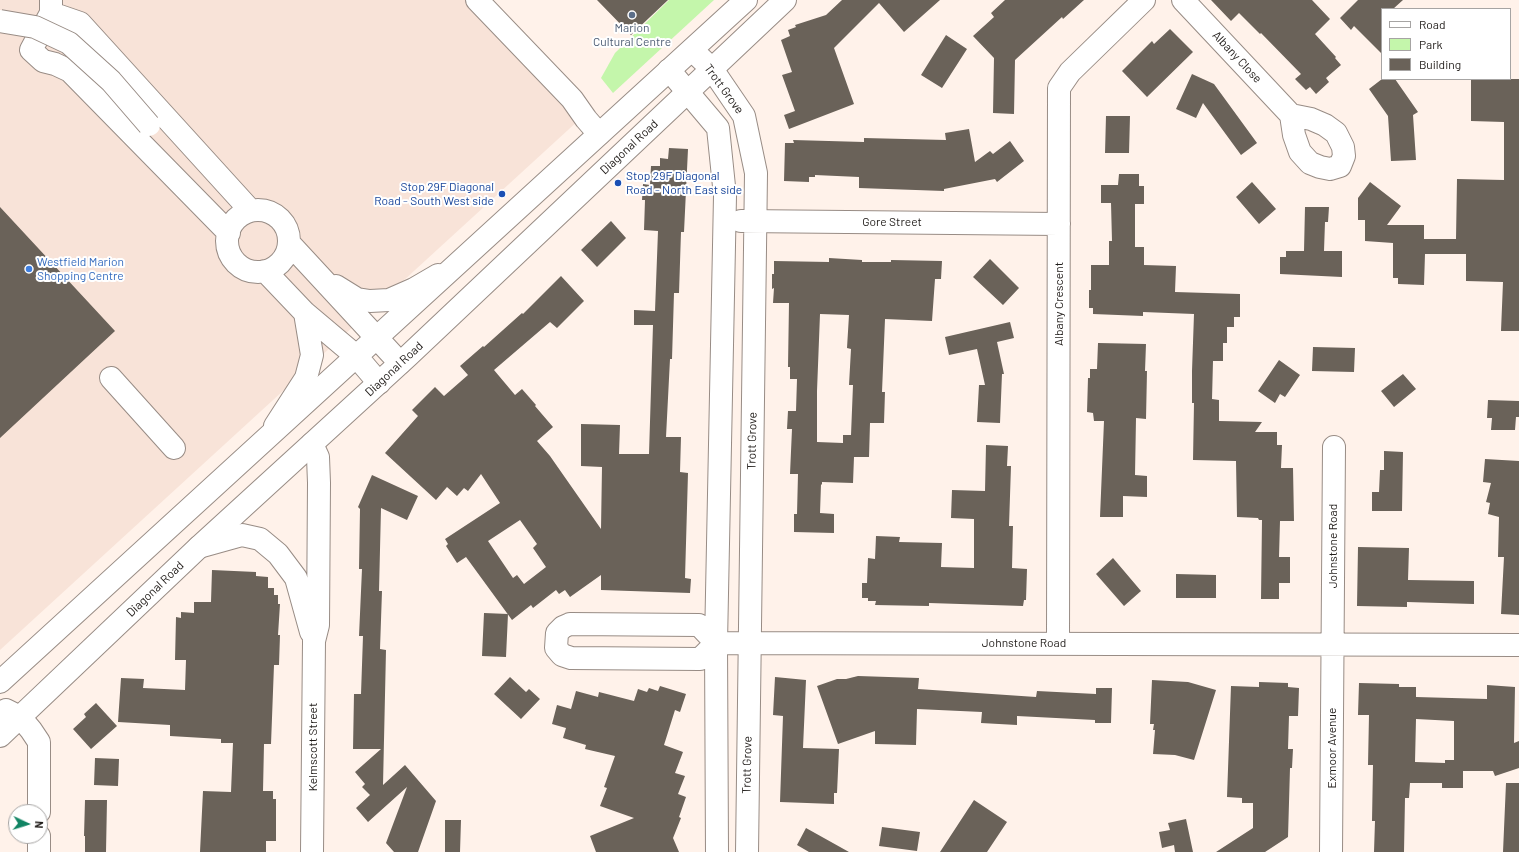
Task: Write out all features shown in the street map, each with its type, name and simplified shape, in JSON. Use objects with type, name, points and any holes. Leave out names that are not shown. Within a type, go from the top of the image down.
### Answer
[{"type":"street","points":[[477,0],[572,99],[599,134]]},
{"type":"street","points":[[0,682],[746,0]]},
{"type":"street","name":"Diagonal Road","points":[[0,736],[10,715],[199,547],[379,383],[785,0]]},
{"type":"street","name":"Albany Crescent","points":[[1058,643],[1059,88],[1070,72],[1144,0]]},
{"type":"street","name":"Albany Close","points":[[1183,0],[1291,115]]},
{"type":"street","points":[[228,233],[70,71],[55,64],[43,61],[31,50],[51,7],[80,23],[251,211]]},
{"type":"street","points":[[0,21],[35,27],[68,43],[111,81],[149,124],[193,197]]},
{"type":"street","name":"Trott Grove","points":[[692,50],[712,69],[744,116],[756,173],[747,852]]},
{"type":"street","points":[[669,70],[718,128],[725,196],[716,642],[717,852]]},
{"type":"street","points":[[149,124],[213,168]]},
{"type":"street","points":[[261,210],[271,213],[280,218],[285,225],[289,243],[287,252],[282,261],[274,267],[265,271],[257,272],[249,270],[235,261],[230,252],[228,233],[232,225],[243,214],[261,210]]},
{"type":"street","name":"Gore Street","points":[[724,221],[1059,224]]},
{"type":"street","points":[[289,243],[400,363]]},
{"type":"street","points":[[318,274],[357,299],[370,301],[389,300],[408,292],[455,265]]},
{"type":"street","points":[[265,271],[305,313],[356,356],[379,383]]},
{"type":"street","points":[[267,437],[306,378],[312,355],[305,313]]},
{"type":"street","points":[[111,378],[174,448]]},
{"type":"street","name":"Kelmscott Street","points":[[312,444],[318,457],[319,483],[318,625],[314,641],[312,852]]},
{"type":"street","name":"Johnstone Road","points":[[1332,645],[1334,446]]},
{"type":"street","name":"Kelmscott Street","points":[[199,547],[242,535],[260,540],[278,554],[296,578],[314,641]]},
{"type":"street","points":[[570,624],[699,625],[716,642],[700,659],[571,658],[562,655],[556,648],[557,633],[563,627],[570,624]]},
{"type":"street","name":"Johnstone Road","points":[[716,642],[1519,645]]},
{"type":"street","name":"Exmoor Avenue","points":[[1331,852],[1332,645]]},
{"type":"street","points":[[10,715],[31,730],[38,742],[38,804]]},
{"type":"shaded area","points":[[0,0],[490,0],[592,108],[0,650]]},
{"type":"green space","points":[[669,0],[714,0],[613,93],[601,78],[615,53]]},
{"type":"building","name":"Marion Cultural Centre","points":[[597,0],[668,0],[631,35]]},
{"type":"building","points":[[842,0],[940,0],[904,32],[879,3],[834,48],[854,104],[789,129],[784,115],[795,111],[782,75],[792,72],[781,40],[790,36],[788,30],[796,27],[795,25],[826,15]]},
{"type":"building","points":[[1005,0],[1084,0],[1063,19],[1062,17],[1015,60],[1014,114],[993,113],[994,58],[973,36],[994,17],[991,13]]},
{"type":"building","points":[[1211,0],[1312,0],[1330,19],[1315,34],[1336,57],[1335,58],[1341,65],[1326,78],[1329,82],[1316,94],[1310,87],[1306,90],[1295,79],[1301,74],[1261,33],[1260,34],[1239,13],[1231,21]]},
{"type":"building","points":[[1358,0],[1403,0],[1394,8],[1381,8],[1381,53],[1354,26],[1351,30],[1340,18]]},
{"type":"building","points":[[1170,29],[1193,52],[1147,97],[1122,71],[1152,41],[1154,44]]},
{"type":"building","points":[[946,35],[967,49],[942,88],[921,75]]},
{"type":"building","points":[[1192,74],[1214,84],[1257,143],[1241,155],[1203,103],[1196,118],[1176,109]]},
{"type":"building","points":[[1519,79],[1519,331],[1501,331],[1503,282],[1466,281],[1466,254],[1425,254],[1424,285],[1398,284],[1398,278],[1393,278],[1393,243],[1365,241],[1365,220],[1358,220],[1358,198],[1370,182],[1401,206],[1387,225],[1424,225],[1424,239],[1456,239],[1457,179],[1504,180],[1504,122],[1471,121],[1471,80]]},
{"type":"building","points":[[1381,80],[1396,80],[1418,112],[1413,115],[1416,160],[1391,161],[1388,116],[1369,89]]},
{"type":"building","points":[[1106,116],[1130,116],[1129,153],[1105,153]]},
{"type":"building","points":[[969,129],[975,162],[990,151],[993,154],[1010,141],[1024,161],[997,182],[995,179],[944,189],[944,191],[859,188],[859,177],[815,175],[815,177],[809,177],[809,182],[784,181],[785,143],[794,143],[793,140],[864,142],[864,138],[946,140],[945,133]]},
{"type":"building","points":[[669,148],[688,149],[684,232],[681,232],[679,293],[674,293],[672,359],[670,359],[666,437],[681,437],[680,472],[688,473],[685,578],[691,579],[690,593],[601,590],[601,575],[570,597],[565,590],[559,594],[556,590],[533,608],[531,605],[512,620],[466,557],[457,563],[446,546],[448,544],[445,539],[500,503],[481,474],[468,491],[464,488],[457,496],[447,487],[436,500],[385,453],[418,416],[412,410],[435,387],[444,396],[468,375],[460,366],[522,313],[523,314],[561,276],[584,301],[557,328],[550,322],[494,370],[515,395],[522,389],[553,427],[537,441],[550,456],[601,529],[602,467],[581,466],[581,424],[620,425],[619,454],[649,454],[653,325],[634,325],[634,310],[655,311],[658,231],[644,230],[645,200],[642,200],[643,184],[650,185],[651,166],[660,166],[660,158],[668,159]],"holes":[[[520,520],[537,544],[533,548],[546,567],[524,584],[517,575],[513,578],[488,541]]]},
{"type":"building","points":[[1119,174],[1139,174],[1139,186],[1144,186],[1144,204],[1135,204],[1135,247],[1144,247],[1144,265],[1176,266],[1175,292],[1240,294],[1240,317],[1234,317],[1234,327],[1227,327],[1227,343],[1223,343],[1223,361],[1213,361],[1212,399],[1219,400],[1219,421],[1262,422],[1255,432],[1277,432],[1277,445],[1282,445],[1281,468],[1293,468],[1294,521],[1280,521],[1279,557],[1290,557],[1290,583],[1279,583],[1279,599],[1261,599],[1262,520],[1259,520],[1258,518],[1237,517],[1236,461],[1193,460],[1194,403],[1192,403],[1192,371],[1194,314],[1143,312],[1143,316],[1093,314],[1093,308],[1089,308],[1091,265],[1109,265],[1109,241],[1112,241],[1111,203],[1101,203],[1101,185],[1118,185]]},
{"type":"building","points":[[1252,182],[1276,209],[1259,224],[1236,197]]},
{"type":"building","name":"Westfield Marion Shopping Centre","points":[[0,207],[115,331],[0,438]]},
{"type":"building","points":[[1305,207],[1329,207],[1328,222],[1325,222],[1324,251],[1342,251],[1342,277],[1280,274],[1280,257],[1286,257],[1286,251],[1304,251]]},
{"type":"building","points":[[611,221],[626,238],[597,267],[581,250]]},
{"type":"building","points":[[829,258],[862,260],[862,262],[891,262],[891,260],[942,261],[941,279],[935,279],[932,321],[885,319],[882,392],[885,392],[884,423],[870,423],[869,457],[854,457],[853,483],[822,482],[822,485],[821,484],[820,513],[834,514],[834,533],[794,532],[794,514],[797,514],[798,474],[790,474],[792,429],[787,429],[788,411],[796,411],[797,379],[790,379],[790,367],[788,367],[789,303],[773,303],[774,288],[772,289],[772,274],[774,274],[774,261],[829,262]],"holes":[[[820,314],[849,315],[847,348],[851,349],[849,385],[853,385],[851,435],[843,435],[843,443],[817,442]]]},
{"type":"building","points":[[990,259],[1019,288],[1003,305],[973,277]]},
{"type":"building","points":[[1010,322],[1014,338],[997,342],[1004,374],[1002,374],[1000,423],[977,422],[979,385],[985,385],[977,349],[949,355],[945,337]]},
{"type":"building","points":[[1098,343],[1146,344],[1146,419],[1136,418],[1135,475],[1147,476],[1147,497],[1123,496],[1123,517],[1100,517],[1104,421],[1094,421],[1093,413],[1087,412],[1088,378],[1090,378],[1090,369],[1097,369]]},
{"type":"building","points":[[1313,347],[1355,348],[1354,372],[1312,371]]},
{"type":"building","points":[[1279,360],[1300,375],[1285,397],[1280,394],[1275,403],[1258,391]]},
{"type":"building","points":[[1403,374],[1416,389],[1394,407],[1381,391]]},
{"type":"building","points":[[1488,400],[1519,401],[1519,417],[1516,417],[1515,430],[1491,430],[1492,418],[1487,418]]},
{"type":"building","points":[[986,445],[1008,446],[1007,466],[1011,466],[1009,526],[1013,526],[1012,568],[1027,569],[1026,600],[1024,600],[1023,606],[929,603],[929,606],[875,605],[876,601],[868,601],[868,598],[862,598],[862,583],[867,583],[868,558],[875,559],[876,536],[900,537],[899,542],[942,543],[941,567],[974,568],[974,519],[951,518],[952,490],[985,491]]},
{"type":"building","points":[[1384,451],[1403,452],[1402,511],[1372,511],[1372,492],[1379,492],[1380,470],[1384,470]]},
{"type":"building","points":[[1485,459],[1519,461],[1519,615],[1501,614],[1504,557],[1498,557],[1499,517],[1488,514],[1490,503],[1486,502],[1491,483],[1483,482]]},
{"type":"building","points":[[372,475],[418,496],[407,520],[381,508],[379,591],[382,591],[380,649],[386,650],[383,785],[405,765],[436,801],[418,852],[394,852],[386,843],[407,787],[368,822],[356,808],[370,795],[362,787],[365,784],[355,772],[381,749],[353,749],[354,694],[361,694],[363,636],[359,636],[362,569],[359,569],[360,509],[358,507]]},
{"type":"building","points":[[1358,547],[1409,548],[1408,580],[1474,581],[1474,604],[1407,602],[1407,607],[1357,606]]},
{"type":"building","points":[[1113,558],[1141,591],[1124,606],[1096,574]]},
{"type":"building","points":[[212,570],[256,572],[256,576],[268,577],[268,588],[274,588],[274,595],[278,595],[278,604],[280,604],[278,635],[280,635],[279,665],[274,665],[271,744],[264,744],[263,791],[273,791],[273,799],[276,799],[276,841],[266,841],[266,852],[200,852],[203,791],[231,792],[233,743],[221,743],[221,739],[170,736],[170,725],[118,722],[121,678],[144,679],[143,688],[185,690],[186,660],[175,660],[176,617],[181,618],[181,612],[194,613],[194,602],[211,602]]},
{"type":"building","points":[[1176,574],[1216,575],[1216,598],[1176,598]]},
{"type":"building","points":[[484,613],[508,614],[506,657],[482,656]]},
{"type":"building","points":[[858,676],[919,678],[918,689],[1036,697],[1037,691],[1096,694],[1096,688],[1112,688],[1111,723],[1095,723],[1095,720],[1017,716],[1017,725],[981,723],[982,712],[917,709],[916,745],[875,744],[875,731],[838,744],[817,686],[837,679],[846,679]]},
{"type":"building","points":[[510,677],[526,692],[529,689],[540,699],[521,719],[494,694]]},
{"type":"building","points":[[775,677],[806,680],[803,748],[839,749],[837,793],[834,793],[834,804],[780,802],[783,716],[773,715]]},
{"type":"building","points":[[1152,680],[1188,682],[1216,690],[1194,760],[1175,755],[1153,754],[1155,730],[1153,730],[1154,724],[1150,724]]},
{"type":"building","points":[[1259,682],[1288,683],[1288,687],[1299,688],[1298,716],[1289,716],[1288,749],[1293,749],[1292,768],[1290,768],[1288,837],[1265,852],[1216,852],[1253,828],[1253,803],[1242,803],[1242,798],[1227,797],[1231,686],[1259,687]]},
{"type":"building","points":[[1359,683],[1399,684],[1399,687],[1416,687],[1416,697],[1487,699],[1487,685],[1515,687],[1514,743],[1519,741],[1519,768],[1495,776],[1493,771],[1463,771],[1463,788],[1442,788],[1442,783],[1410,783],[1409,798],[1405,798],[1404,852],[1374,852],[1375,821],[1372,821],[1373,765],[1368,765],[1369,715],[1358,715]],"holes":[[[1416,719],[1454,721],[1454,760],[1445,760],[1445,763],[1415,762]]]},
{"type":"building","points":[[660,686],[686,694],[680,712],[675,710],[664,745],[683,752],[675,773],[685,776],[678,794],[686,797],[679,817],[681,818],[673,838],[679,852],[596,852],[590,836],[634,818],[600,806],[607,788],[604,787],[615,756],[585,749],[586,745],[563,738],[566,728],[552,724],[557,705],[571,709],[576,691],[598,697],[599,692],[634,701],[638,689],[647,692],[649,688],[658,691]]},
{"type":"building","points":[[96,703],[117,726],[91,749],[73,729],[86,717],[84,714]]},
{"type":"building","points":[[95,758],[119,759],[118,786],[94,785]]},
{"type":"building","points":[[1506,783],[1519,783],[1519,852],[1503,852]]},
{"type":"building","points":[[85,800],[107,800],[106,852],[85,852]]},
{"type":"building","points":[[974,800],[1007,822],[987,852],[940,852]]},
{"type":"building","points":[[1186,819],[1193,852],[1175,852],[1174,845],[1162,848],[1159,832],[1170,830],[1168,823]]},
{"type":"building","points":[[445,820],[461,820],[460,852],[445,852]]},
{"type":"building","points":[[882,827],[920,832],[917,851],[879,846]]},
{"type":"building","points":[[806,828],[849,852],[809,852],[797,845]]},
{"type":"place","name":"Marion Cultural Centre","points":[[632,15]]},
{"type":"place","name":"Stop 29F Diagonal Road - North East side","points":[[618,183]]},
{"type":"place","name":"Stop 29F Diagonal Road - South West side","points":[[502,194]]},
{"type":"place","name":"Westfield Marion Shopping Centre","points":[[29,269]]}]
